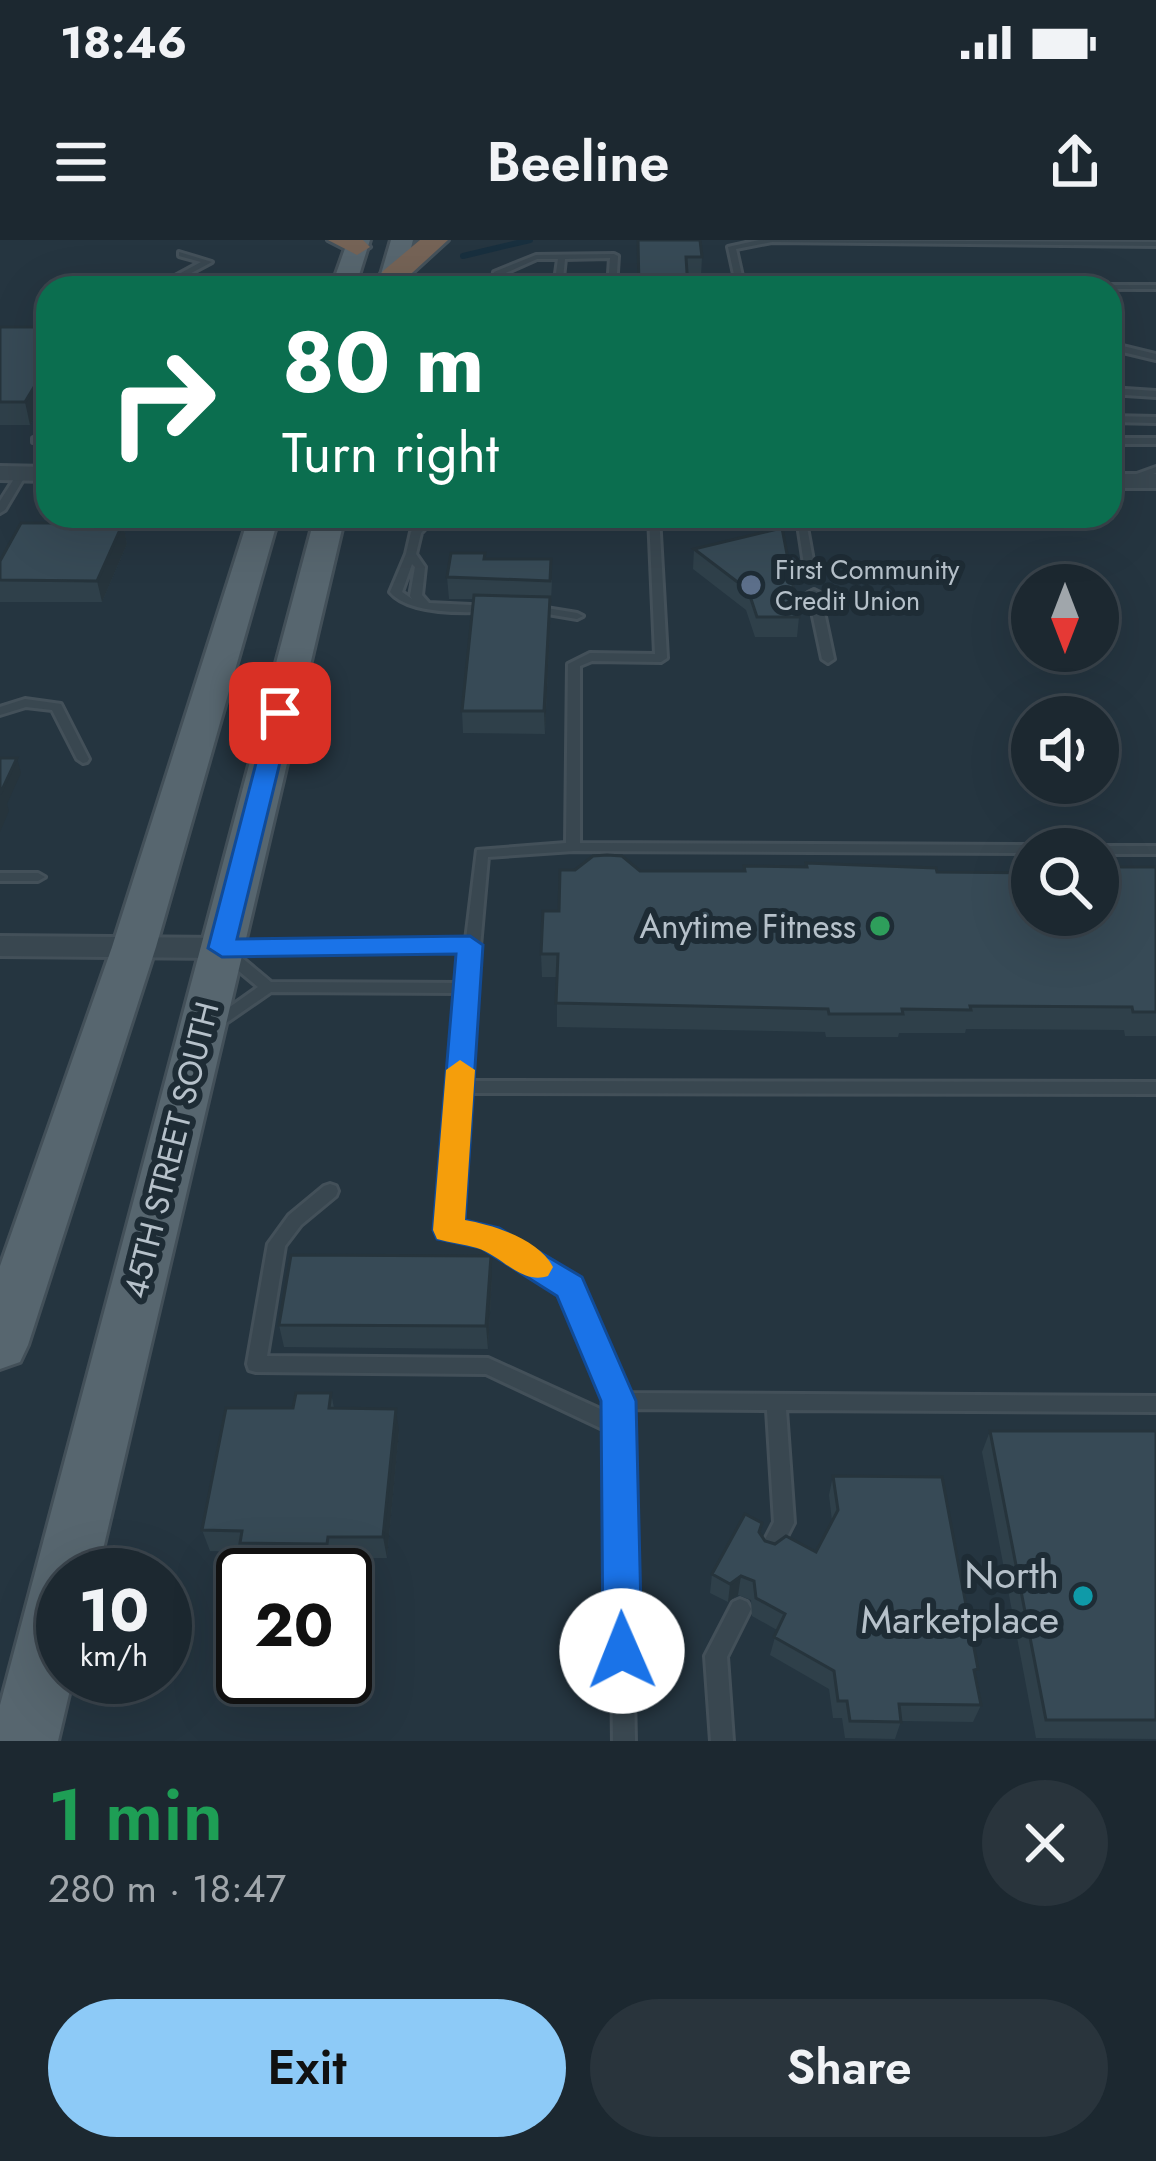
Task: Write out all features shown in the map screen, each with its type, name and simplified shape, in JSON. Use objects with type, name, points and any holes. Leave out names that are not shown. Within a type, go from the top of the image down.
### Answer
[{"type":"highway","points":[[396,276],[435,240]]},
{"type":"main road","points":[[392,276],[402,240]]},
{"type":"main road","points":[[345,276],[352,242]]},
{"type":"main road","points":[[0,1345],[134,947],[260,528]]},
{"type":"main road","name":"45TH STREET SOUTH","points":[[73,1548],[327,528]]},
{"type":"main road","points":[[24,1741],[36,1693]]},
{"type":"street","points":[[1122,481],[1156,481]]},
{"type":"street","points":[[0,946],[222,948]]},
{"type":"lane","points":[[738,276],[732,247],[772,240],[1156,244]]},
{"type":"lane","points":[[181,276],[208,262],[182,254]]},
{"type":"lane","points":[[560,276],[562,256]]},
{"type":"lane","points":[[497,276],[536,257],[614,256],[613,276]]},
{"type":"lane","points":[[1122,286],[1156,286]]},
{"type":"lane","points":[[1122,349],[1156,357]]},
{"type":"lane","points":[[1122,392],[1156,394]]},
{"type":"lane","points":[[1122,419],[1156,420]]},
{"type":"lane","points":[[1122,441],[1155,442]]},
{"type":"lane","points":[[1122,479],[1156,470]]},
{"type":"lane","points":[[0,510],[33,472]]},
{"type":"lane","points":[[420,528],[396,592],[426,606],[499,609]]},
{"type":"lane","points":[[573,847],[574,664],[590,657],[661,658],[655,528]]},
{"type":"lane","points":[[802,528],[812,577]]},
{"type":"lane","points":[[411,554],[421,567],[416,596],[426,606]]},
{"type":"lane","points":[[814,593],[828,659]]},
{"type":"lane","points":[[519,609],[577,616]]},
{"type":"lane","points":[[0,711],[26,703],[57,707],[82,759]]},
{"type":"lane","points":[[623,1741],[618,1401],[570,1287],[488,1237],[448,1230],[466,988],[482,853],[573,847],[1011,849]]},
{"type":"lane","points":[[1119,850],[1156,850]]},
{"type":"lane","points":[[0,877],[38,877]]},
{"type":"lane","points":[[222,948],[470,945]]},
{"type":"lane","points":[[222,948],[268,987]]},
{"type":"lane","points":[[200,1033],[268,987],[466,988]]},
{"type":"lane","points":[[459,1087],[1156,1088]]},
{"type":"lane","points":[[330,1191],[295,1220],[277,1244],[256,1364],[488,1366],[618,1427]]},
{"type":"lane","points":[[618,1401],[1156,1404]]},
{"type":"lane","points":[[770,1549],[784,1523],[776,1401]]},
{"type":"lane","points":[[722,1741],[716,1656],[740,1609]]},
{"type":"building","points":[[638,240],[700,240],[702,257],[686,257],[687,276],[639,276]]},
{"type":"building","points":[[0,327],[36,327],[36,384],[25,402],[0,402]]},
{"type":"building","points":[[21,523],[36,523],[36,528],[121,528],[97,581],[0,580],[0,561]]},
{"type":"building","name":"First Community Credit Union","points":[[782,528],[799,617],[757,617],[748,590],[694,549]]},
{"type":"building","points":[[451,553],[485,553],[484,559],[551,559],[550,581],[447,577]]},
{"type":"building","points":[[474,595],[550,597],[544,711],[462,711]]},
{"type":"building","points":[[0,758],[17,758],[0,794]]},
{"type":"building","points":[[593,856],[622,856],[640,871],[745,871],[744,866],[807,867],[806,863],[1011,873],[1011,936],[1119,936],[1119,867],[1156,867],[1156,1012],[1133,1012],[1132,1007],[970,1006],[971,1010],[902,1009],[903,1014],[829,1014],[828,1009],[556,1003],[558,954],[541,954],[543,911],[559,911],[560,870],[575,870]]},
{"type":"building","points":[[291,1255],[491,1256],[486,1326],[279,1325]]},
{"type":"building","points":[[296,1393],[331,1393],[329,1408],[396,1409],[383,1537],[328,1537],[327,1544],[240,1543],[242,1531],[202,1530],[226,1408],[293,1408]]},
{"type":"building","name":"North Marketplace","points":[[990,1431],[1156,1431],[1156,1720],[1046,1720]]},
{"type":"building","points":[[833,1476],[942,1477],[981,1705],[899,1704],[901,1722],[850,1721],[847,1701],[838,1701],[834,1671],[774,1637],[785,1614],[756,1598],[754,1581],[741,1576],[730,1584],[712,1574],[745,1514],[762,1523],[759,1532],[765,1541],[775,1544],[786,1536],[816,1552],[838,1510]]},
{"type":"waterway","points":[[463,256],[530,240]]},
{"type":"slow traffic","points":[[460,1070],[448,1230],[488,1237],[537,1267]]},
{"type":"place","name":"First Community Credit Union","points":[[751,585]]},
{"type":"place","name":"Anytime Fitness","points":[[880,926]]},
{"type":"place","name":"North Marketplace","points":[[1083,1596]]},
{"type":"route","points":[[280,713],[222,948],[470,945],[448,1230],[488,1237],[570,1287],[618,1401],[622,1651]]}]
